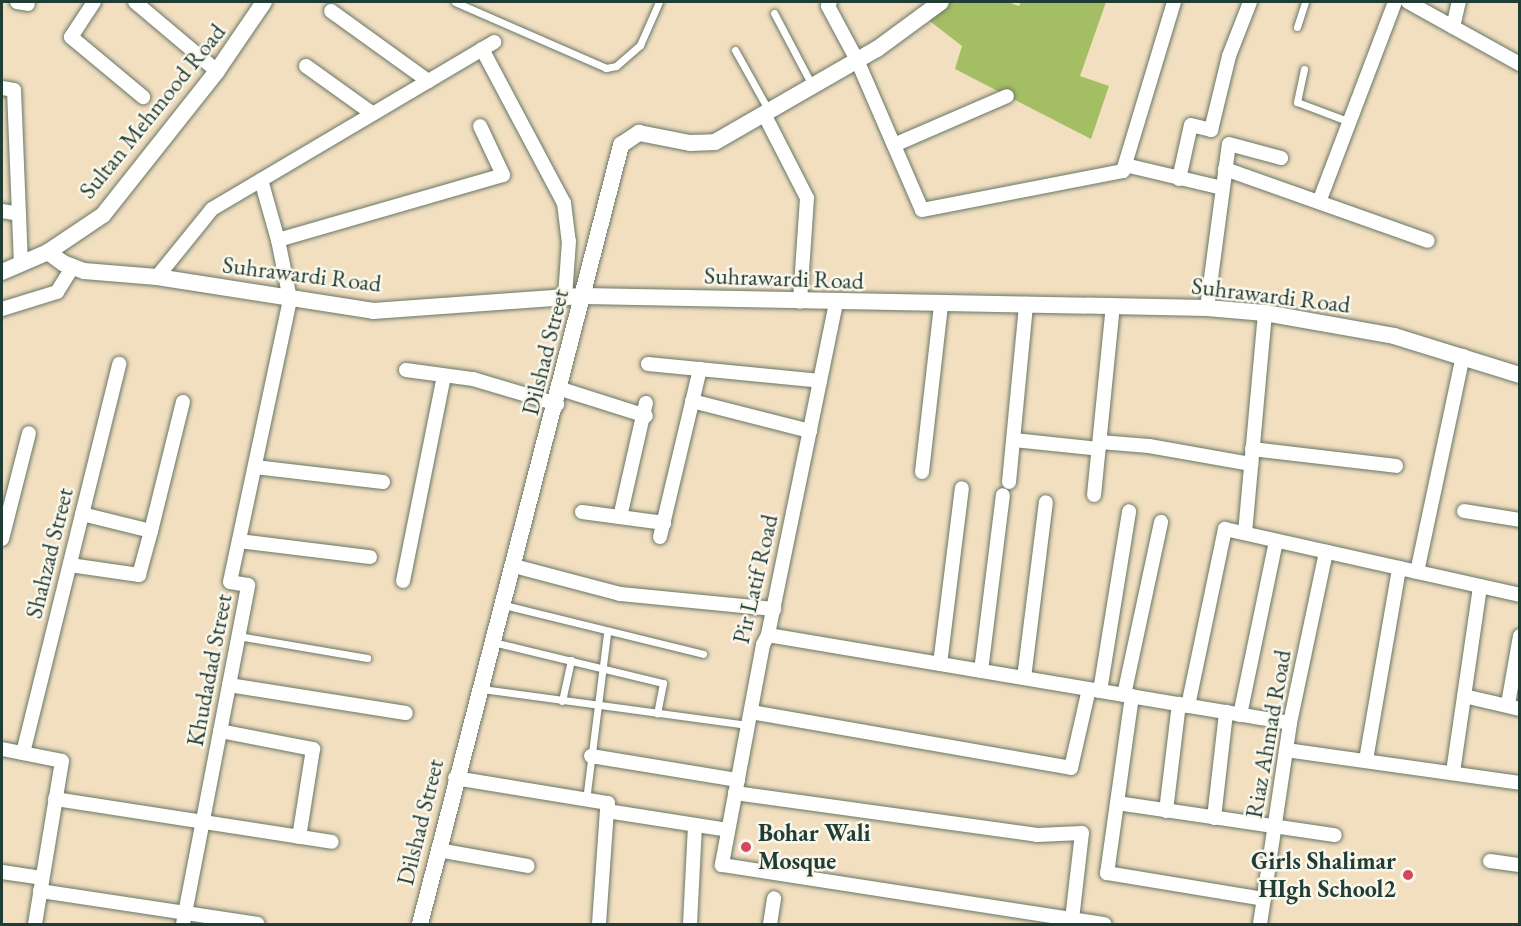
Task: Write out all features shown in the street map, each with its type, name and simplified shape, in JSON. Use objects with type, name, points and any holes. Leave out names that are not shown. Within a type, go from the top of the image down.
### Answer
[{"type":"street","points":[[94,2],[71,37],[143,97]]},
{"type":"street","points":[[135,2],[217,71]]},
{"type":"street","name":"Sultan Mehmood Road","points":[[2,272],[48,252],[103,215],[217,71],[264,2]]},
{"type":"street","points":[[830,2],[828,6],[857,60],[922,210],[1123,171],[1173,2]]},
{"type":"street","name":"Dilshad Street","points":[[420,924],[455,778],[504,605],[625,139],[639,133],[690,142],[715,142],[857,60],[941,2]]},
{"type":"street","points":[[1179,178],[1191,125],[1211,130],[1229,56],[1250,2]]},
{"type":"street","points":[[1320,202],[1395,2]]},
{"type":"street","points":[[1408,2],[1453,27],[1518,58]]},
{"type":"street","points":[[1453,27],[1459,2]]},
{"type":"street","points":[[331,11],[428,81]]},
{"type":"street","points":[[157,277],[212,209],[488,46],[564,203],[569,241],[565,297]]},
{"type":"street","points":[[306,66],[373,114]]},
{"type":"street","points":[[2,88],[14,90],[21,262]]},
{"type":"street","points":[[894,145],[1007,96]]},
{"type":"street","points":[[767,113],[807,198],[800,302]]},
{"type":"street","points":[[278,240],[503,175],[480,126]]},
{"type":"street","points":[[1208,308],[1229,144],[1281,158]]},
{"type":"street","points":[[1125,165],[1222,188]]},
{"type":"street","points":[[1225,169],[1428,241]]},
{"type":"street","points":[[261,180],[278,240],[290,299]]},
{"type":"street","points":[[2,211],[19,214]]},
{"type":"street","name":"Suhrawardi Road","points":[[48,252],[72,268],[157,277],[373,311],[584,296],[941,306],[1026,304],[1208,308],[1265,313],[1394,336],[1520,375]]},
{"type":"street","points":[[2,309],[57,292],[72,268]]},
{"type":"street","name":"Khudadad Street","points":[[184,919],[248,585],[230,582],[290,299]]},
{"type":"street","name":"Pir Latif Road","points":[[836,303],[774,609],[768,635],[763,645],[722,865],[1072,920]]},
{"type":"street","points":[[981,670],[1014,440],[1026,304]]},
{"type":"street","points":[[922,472],[941,306]]},
{"type":"street","points":[[1094,495],[1113,306]]},
{"type":"street","points":[[1245,533],[1265,313]]},
{"type":"street","points":[[1417,572],[1463,356]]},
{"type":"street","name":"Shahzad Street","points":[[23,753],[119,364]]},
{"type":"street","points":[[648,364],[820,381]]},
{"type":"street","points":[[582,512],[620,517],[662,530],[700,369]]},
{"type":"street","points":[[406,370],[646,410],[620,517]]},
{"type":"street","points":[[403,581],[444,376]]},
{"type":"street","points":[[692,401],[810,431]]},
{"type":"street","points":[[70,565],[139,574],[183,402]]},
{"type":"street","points":[[2,539],[29,433]]},
{"type":"street","points":[[1014,440],[1149,446],[1251,464]]},
{"type":"street","points":[[1252,449],[1396,466]]},
{"type":"street","points":[[255,467],[383,482]]},
{"type":"street","points":[[940,664],[962,488]]},
{"type":"street","points":[[1024,678],[1046,502]]},
{"type":"street","points":[[1464,511],[1520,520]]},
{"type":"street","points":[[749,718],[1071,768],[1094,690],[1129,512]]},
{"type":"street","points":[[82,514],[151,531]]},
{"type":"street","points":[[1161,522],[1128,696],[1107,873],[1264,899]]},
{"type":"street","points":[[1166,811],[1184,705],[1225,529],[1520,595]]},
{"type":"street","points":[[239,540],[370,557]]},
{"type":"street","points":[[1214,818],[1233,713],[1275,541]]},
{"type":"street","name":"Riaz Ahmad Road","points":[[1260,924],[1290,723],[1326,552]]},
{"type":"street","points":[[514,566],[620,594],[774,609]]},
{"type":"street","points":[[1366,760],[1400,568]]},
{"type":"street","points":[[1453,772],[1480,586]]},
{"type":"street","points":[[768,635],[1290,723]]},
{"type":"street","points":[[1464,696],[1514,707],[1520,636]]},
{"type":"street","points":[[229,685],[406,713]]},
{"type":"street","points":[[220,731],[313,748],[299,837]]},
{"type":"street","points":[[2,749],[62,761],[35,924]]},
{"type":"street","points":[[1286,750],[1520,783]]},
{"type":"street","points":[[591,756],[737,787],[1037,835],[1082,833],[1072,920],[1104,924]]},
{"type":"street","points":[[455,778],[608,803],[599,924]]},
{"type":"street","points":[[55,799],[332,842]]},
{"type":"street","points":[[1117,803],[1335,835]]},
{"type":"street","points":[[607,811],[728,830]]},
{"type":"street","points":[[690,924],[695,825]]},
{"type":"street","points":[[438,850],[528,866]]},
{"type":"street","points":[[1490,861],[1520,865]]},
{"type":"street","points":[[2,872],[41,885],[184,919],[258,924]]},
{"type":"street","points":[[770,924],[774,898]]},
{"type":"lane","points":[[455,2],[606,68],[616,66],[640,45],[658,2]]},
{"type":"lane","points":[[1297,27],[1305,2]]},
{"type":"lane","points":[[774,13],[813,86]]},
{"type":"lane","points":[[735,50],[767,113]]},
{"type":"lane","points":[[1304,69],[1297,102],[1350,122]]},
{"type":"lane","points":[[504,605],[607,633],[703,654]]},
{"type":"lane","points":[[586,800],[607,633]]},
{"type":"lane","points":[[238,636],[367,658]]},
{"type":"lane","points":[[493,642],[663,683],[657,713]]},
{"type":"lane","points":[[562,700],[571,660]]},
{"type":"lane","points":[[480,689],[657,713],[749,718]]},
{"type":"green space","points":[[943,2],[1008,2],[1019,6],[1021,2],[1106,2],[1080,76],[1109,86],[1091,139],[955,69],[962,46],[922,15]]},
{"type":"place","name":"Bohar Wali Mosque","points":[[746,847]]},
{"type":"place","name":"Girls Shalimar HIgh School2","points":[[1408,875]]}]
